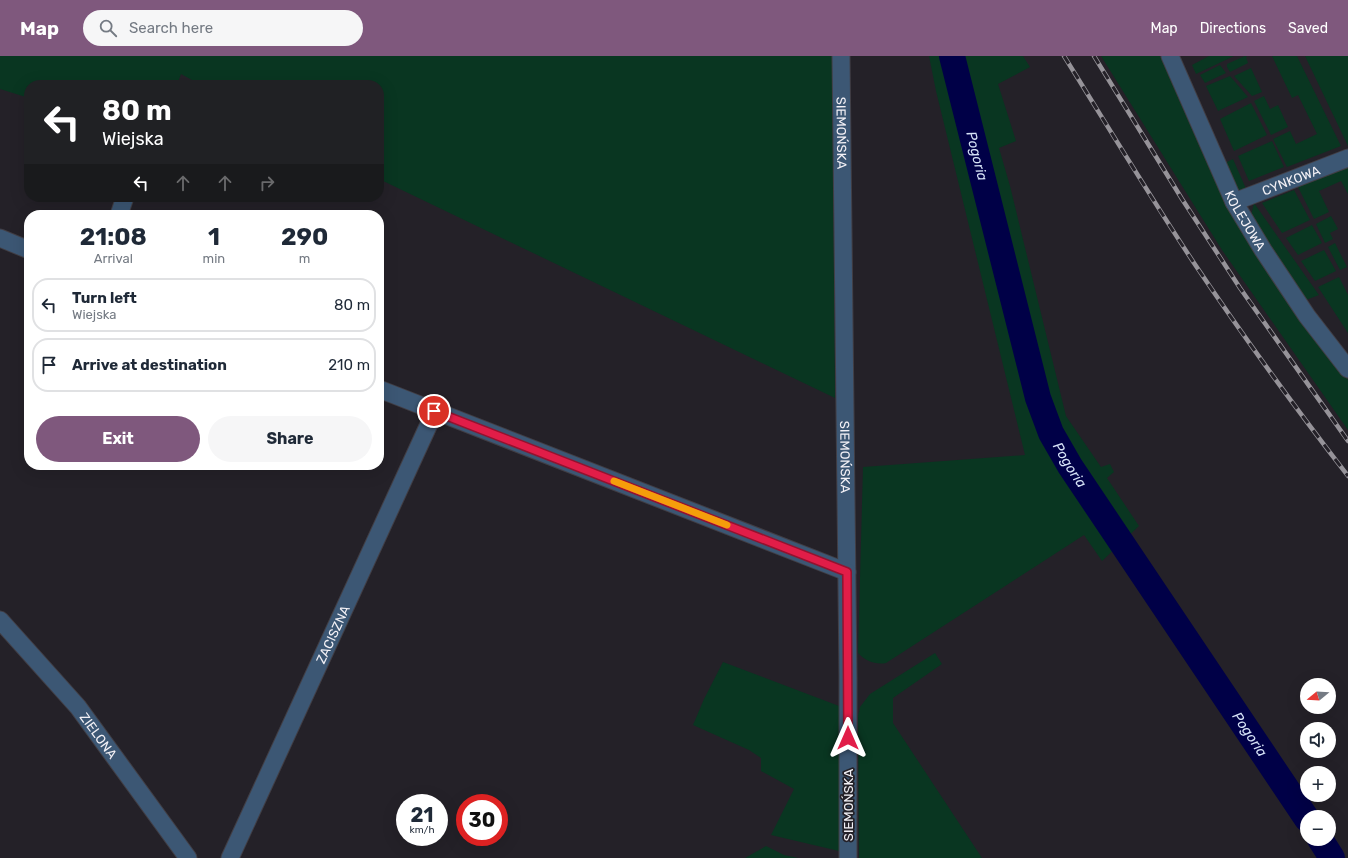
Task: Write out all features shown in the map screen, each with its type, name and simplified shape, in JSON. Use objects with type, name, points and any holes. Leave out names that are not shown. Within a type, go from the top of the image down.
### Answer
[{"type":"street","name":"SIEMOŃSKA","points":[[841,56],[847,572],[848,858]]},
{"type":"street","name":"KOLEJOWA","points":[[1170,56],[1234,202],[1263,250],[1307,316],[1348,369]]},
{"type":"street","name":"CYNKOWA","points":[[1234,202],[1348,158]]},
{"type":"street","points":[[0,238],[24,248]]},
{"type":"street","points":[[384,391],[847,572]]},
{"type":"street","name":"ZACISZNA","points":[[230,858],[434,411]]},
{"type":"street","name":"ZIELONA","points":[[0,620],[78,707],[188,858]]},
{"type":"green space","points":[[0,56],[832,56],[835,398],[384,181],[384,80],[192,80],[181,74],[179,80],[24,80],[24,96],[0,89]]},
{"type":"green space","points":[[929,56],[1023,56],[1030,67],[998,84],[1016,141],[999,148],[1010,186],[1066,416],[1101,467],[1110,464],[1114,472],[1107,478],[1139,526],[1102,561],[1084,535],[886,663],[875,663],[867,660],[858,653],[863,467],[1025,455],[936,91]]},
{"type":"green space","points":[[1101,56],[1160,56],[1209,168],[1231,212],[1348,380],[1348,430],[1222,250]]},
{"type":"green space","points":[[1209,56],[1234,56],[1196,74],[1192,65]]},
{"type":"green space","points":[[1247,56],[1248,63],[1230,72],[1227,64]]},
{"type":"green space","points":[[1272,56],[1297,56],[1341,146],[1287,167],[1273,139],[1290,131],[1296,144],[1317,134],[1298,95],[1292,98]]},
{"type":"green space","points":[[1305,56],[1348,56],[1348,146]]},
{"type":"green space","points":[[1220,65],[1226,73],[1205,83],[1200,75]]},
{"type":"green space","points":[[1251,68],[1262,92],[1252,96],[1234,76]]},
{"type":"green space","points":[[1230,76],[1248,97],[1218,111],[1206,86]]},
{"type":"green space","points":[[1264,96],[1270,109],[1278,105],[1288,127],[1271,135],[1254,101]]},
{"type":"green space","points":[[1251,103],[1267,135],[1234,151],[1220,119]]},
{"type":"green space","points":[[1272,141],[1284,167],[1249,181],[1238,156]]},
{"type":"green space","points":[[1233,159],[1247,191],[1238,189],[1229,178],[1223,164]]},
{"type":"green space","points":[[1348,164],[1348,194],[1341,181],[1319,191],[1329,212],[1314,219],[1297,185]]},
{"type":"green space","points":[[1294,190],[1310,220],[1282,233],[1262,203]]},
{"type":"green space","points":[[1254,203],[1319,295],[1306,300],[1253,223],[1251,215]]},
{"type":"green space","points":[[1331,216],[1338,229],[1330,233],[1333,239],[1325,243],[1316,224]]},
{"type":"green space","points":[[1312,225],[1322,243],[1298,255],[1286,238]]},
{"type":"green space","points":[[1335,243],[1347,267],[1340,270],[1328,247]]},
{"type":"green space","points":[[1324,250],[1336,271],[1315,281],[1301,261]]},
{"type":"green space","points":[[1339,277],[1348,295],[1348,333],[1318,287]]},
{"type":"green space","points":[[935,653],[942,664],[893,698],[893,723],[982,858],[859,858],[858,716],[860,707],[870,694]]},
{"type":"green space","points":[[723,662],[839,706],[839,851],[771,835],[794,789],[761,771],[761,758],[749,750],[693,725],[704,699]]},
{"type":"green space","points":[[766,846],[784,855],[798,858],[745,858]]},
{"type":"waterway","name":"Pogoria","points":[[952,56],[1038,398],[1051,433],[1070,466],[1301,810]]},
{"type":"waterway","name":"Pogoria","points":[[1324,846],[1332,858]]},
{"type":"railway","points":[[1064,56],[1144,186],[1194,263],[1269,371],[1348,476]]},
{"type":"railway","points":[[1094,56],[1182,199],[1240,288],[1348,441]]},
{"type":"slow traffic","points":[[614,481],[727,525]]},
{"type":"route","points":[[434,411],[847,572],[848,738]]}]
